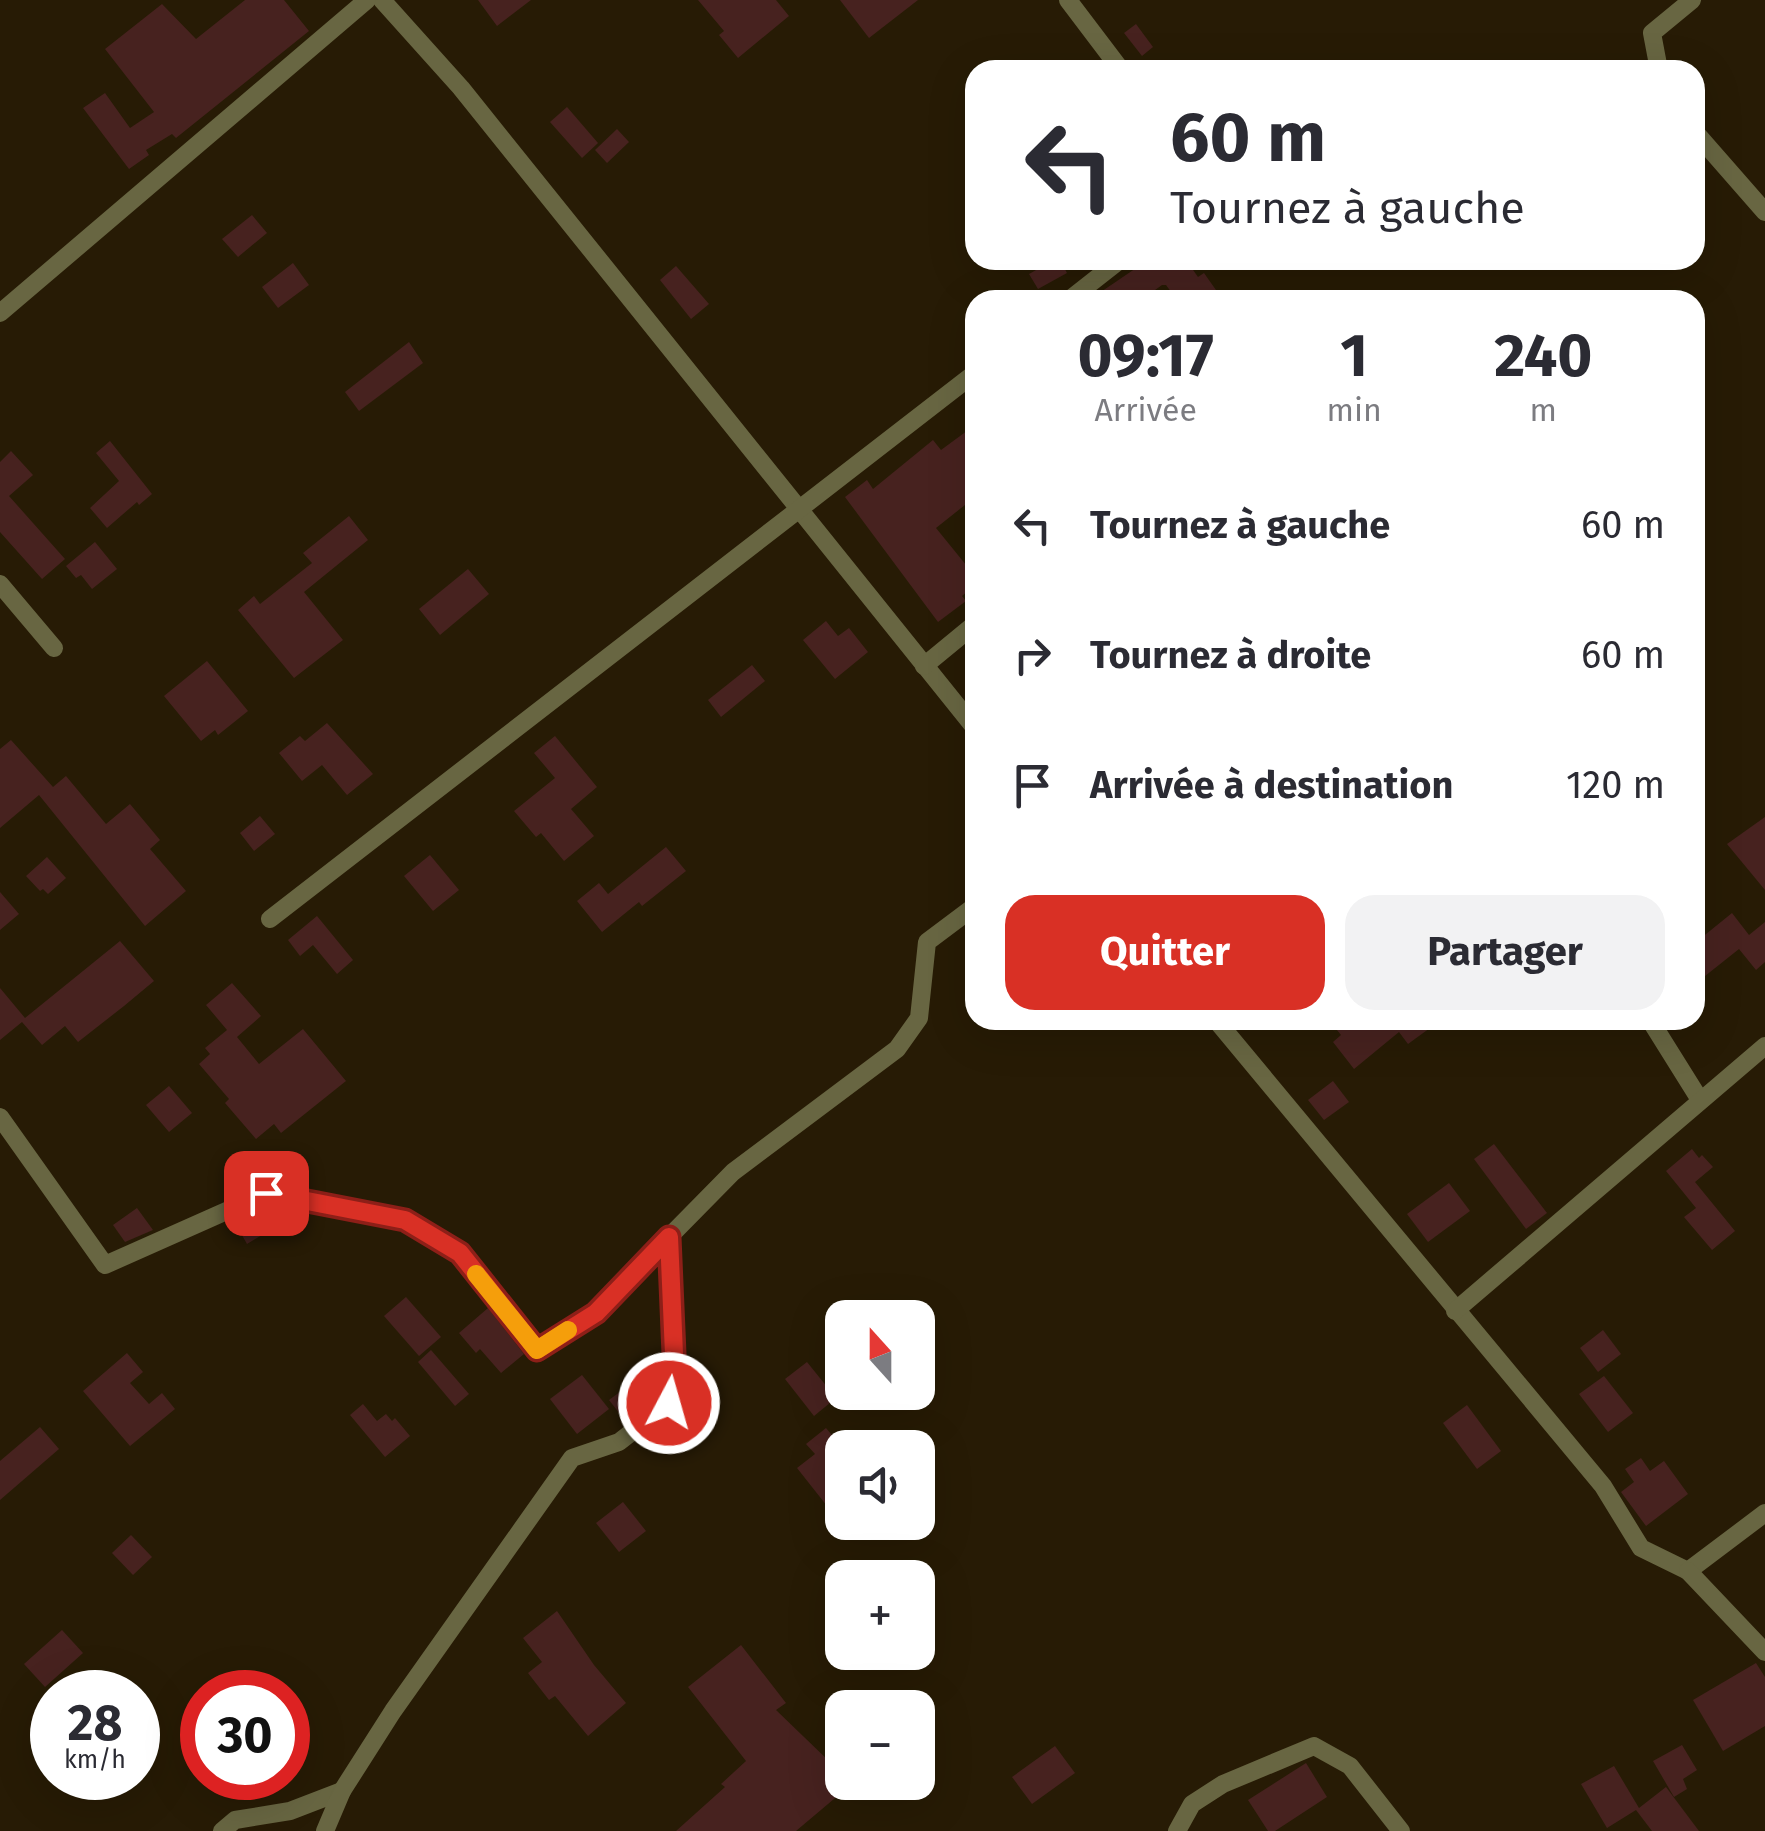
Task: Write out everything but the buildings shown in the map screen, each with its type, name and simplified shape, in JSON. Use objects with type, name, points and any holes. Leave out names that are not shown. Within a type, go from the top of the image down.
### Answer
[{"type":"street","points":[[1068,0],[1113,60]]},
{"type":"street","points":[[1657,60],[1652,33],[1692,0]]},
{"type":"street","points":[[0,312],[381,1],[461,88],[965,716]]},
{"type":"street","points":[[1705,143],[1765,212]]},
{"type":"street","points":[[1081,290],[1107,270]]},
{"type":"street","points":[[270,918],[965,381]]},
{"type":"street","points":[[0,584],[54,648]]},
{"type":"street","points":[[924,666],[965,632]]},
{"type":"street","points":[[0,1117],[105,1265],[266,1193],[388,1216],[405,1220],[460,1253],[537,1350],[596,1313],[733,1172],[898,1049],[919,1018],[927,942],[965,914]]},
{"type":"street","points":[[1224,1030],[1603,1486],[1641,1548],[1688,1571],[1765,1652]]},
{"type":"street","points":[[1656,1030],[1700,1100]]},
{"type":"street","points":[[1455,1311],[1765,1046]]},
{"type":"street","points":[[325,1831],[342,1791],[404,1696],[572,1458],[619,1442],[669,1403],[674,1354],[669,1237]]},
{"type":"street","points":[[1688,1571],[1765,1513]]},
{"type":"street","points":[[1176,1831],[1192,1804],[1223,1784],[1314,1746],[1350,1766],[1401,1831]]},
{"type":"street","points":[[222,1831],[235,1820],[290,1811],[342,1791]]},
{"type":"slow traffic","points":[[476,1274],[537,1350],[568,1330]]},
{"type":"route","points":[[266,1193],[405,1220],[460,1253],[537,1350],[596,1313],[669,1237],[674,1354],[669,1403]]}]
